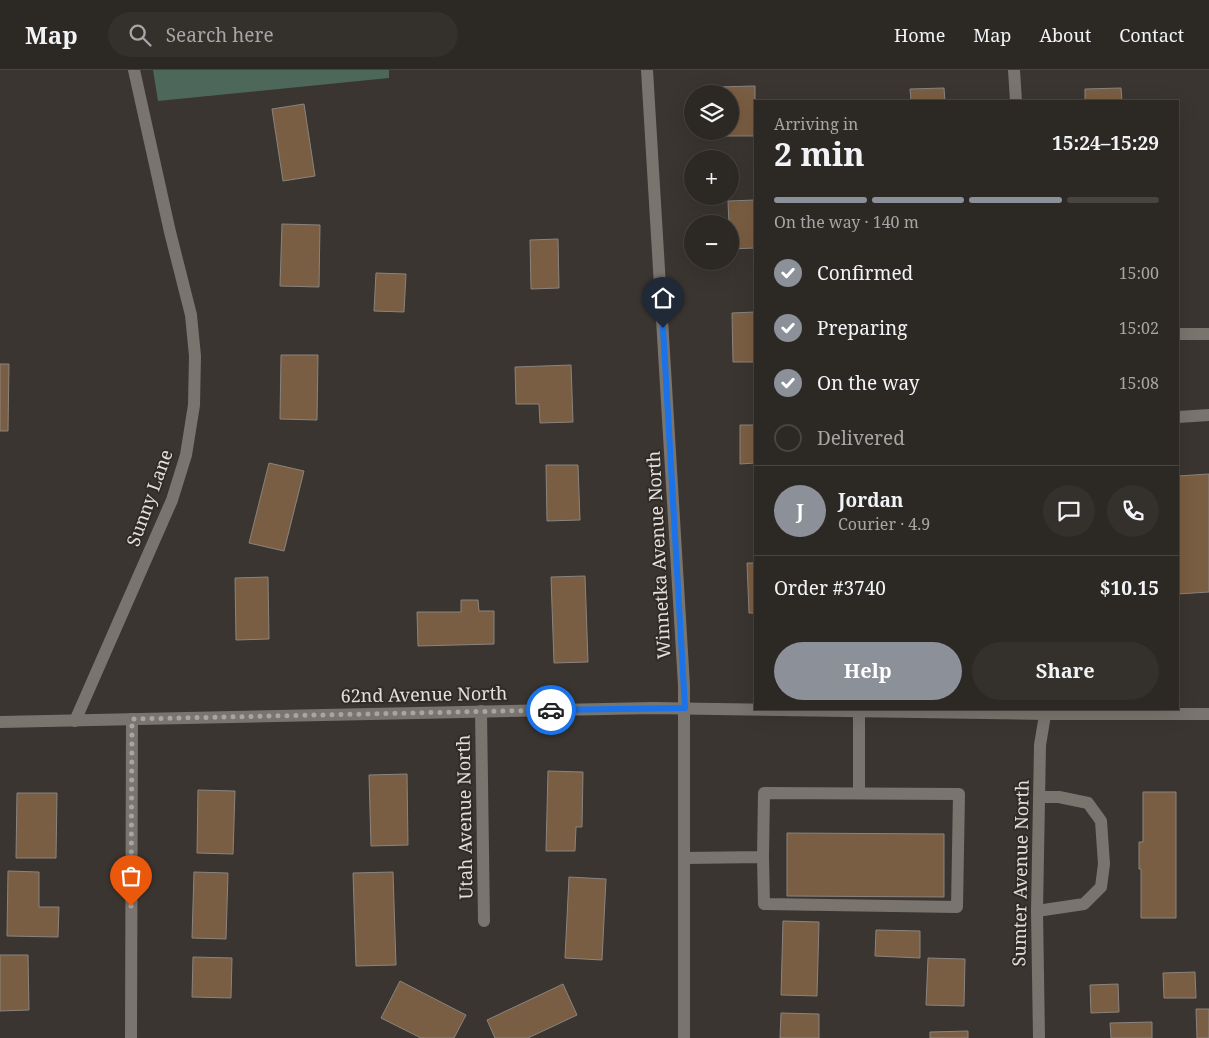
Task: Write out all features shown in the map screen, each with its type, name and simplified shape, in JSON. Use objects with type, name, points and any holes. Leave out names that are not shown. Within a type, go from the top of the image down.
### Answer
[{"type":"street","name":"Sunny Lane","points":[[75,721],[172,500],[186,455],[194,405],[195,356],[191,316],[167,223],[134,70]]},
{"type":"street","name":"Winnetka Avenue North","points":[[647,70],[685,708],[684,1038]]},
{"type":"street","points":[[1014,70],[1016,100]]},
{"type":"street","points":[[1179,334],[1209,334]]},
{"type":"street","points":[[1179,417],[1209,415]]},
{"type":"street","name":"62nd Avenue North","points":[[0,722],[481,711],[685,708],[754,709]]},
{"type":"street","name":"62nd Avenue North","points":[[801,710],[1209,714]]},
{"type":"street","name":"Utah Avenue North","points":[[481,711],[484,921]]},
{"type":"street","points":[[859,711],[859,793]]},
{"type":"street","name":"Sumter Avenue North","points":[[1039,1038],[1037,912],[1039,796],[1040,745],[1045,711]]},
{"type":"street","points":[[131,1038],[132,719]]},
{"type":"street","points":[[764,793],[958,794],[957,906],[764,904],[763,857],[764,793]]},
{"type":"street","points":[[1037,912],[1084,904],[1101,887],[1104,864],[1101,821],[1088,803],[1060,797],[1039,796]]},
{"type":"street","points":[[685,858],[763,857]]},
{"type":"green space","points":[[153,70],[389,70],[389,78],[158,101]]},
{"type":"building","points":[[739,86],[755,86],[754,136],[739,136]]},
{"type":"building","points":[[944,88],[945,100],[911,100],[910,89]]},
{"type":"building","points":[[1121,88],[1122,100],[1085,100],[1085,89]]},
{"type":"building","points":[[304,104],[315,176],[283,181],[272,109]]},
{"type":"building","points":[[754,200],[754,248],[739,249],[739,215],[729,215],[728,205],[739,205],[739,201]]},
{"type":"building","points":[[282,224],[320,225],[319,287],[280,286]]},
{"type":"building","points":[[558,239],[559,288],[531,289],[530,240]]},
{"type":"building","points":[[376,273],[406,274],[404,312],[374,311]]},
{"type":"building","points":[[754,312],[754,362],[733,362],[732,313]]},
{"type":"building","points":[[281,355],[318,355],[317,420],[280,419]]},
{"type":"building","points":[[0,364],[9,364],[8,431],[0,431]]},
{"type":"building","points":[[571,365],[573,422],[540,423],[539,404],[516,404],[515,367]]},
{"type":"building","points":[[740,425],[754,425],[754,463],[740,464]]},
{"type":"building","points":[[269,463],[304,471],[284,551],[249,543]]},
{"type":"building","points":[[546,465],[578,465],[580,520],[547,521]]},
{"type":"building","points":[[1209,474],[1209,592],[1179,594],[1179,476]]},
{"type":"building","points":[[747,563],[754,563],[754,613],[749,613]]},
{"type":"building","points":[[585,576],[588,662],[554,663],[551,577]]},
{"type":"building","points":[[268,577],[269,639],[236,640],[235,578]]},
{"type":"building","points":[[461,600],[478,600],[479,611],[494,611],[494,644],[418,646],[417,612],[461,612]]},
{"type":"building","points":[[548,771],[583,772],[582,827],[576,827],[575,851],[546,851]]},
{"type":"building","points":[[407,774],[408,845],[371,846],[369,775]]},
{"type":"building","points":[[198,790],[235,791],[233,854],[197,853]]},
{"type":"building","points":[[1143,792],[1176,792],[1176,918],[1141,918],[1139,842],[1143,842]]},
{"type":"building","points":[[17,793],[57,793],[56,858],[16,858]]},
{"type":"building","points":[[787,833],[944,834],[944,897],[787,896]]},
{"type":"building","points":[[8,871],[39,872],[39,907],[59,907],[58,937],[7,936]]},
{"type":"building","points":[[194,872],[228,873],[226,939],[192,938]]},
{"type":"building","points":[[393,872],[396,965],[356,966],[353,873]]},
{"type":"building","points":[[569,877],[606,879],[602,960],[565,958]]},
{"type":"building","points":[[783,921],[819,922],[817,996],[781,995]]},
{"type":"building","points":[[876,930],[920,931],[920,958],[875,956]]},
{"type":"building","points":[[0,955],[28,955],[29,1010],[0,1011]]},
{"type":"building","points":[[193,957],[232,958],[231,998],[192,997]]},
{"type":"building","points":[[928,958],[965,959],[964,1006],[926,1005]]},
{"type":"building","points":[[1195,972],[1196,998],[1164,998],[1163,973]]},
{"type":"building","points":[[400,981],[466,1015],[454,1038],[421,1038],[381,1018]]},
{"type":"building","points":[[563,984],[577,1015],[528,1038],[495,1038],[487,1020]]},
{"type":"building","points":[[1118,984],[1119,1012],[1091,1013],[1090,985]]},
{"type":"building","points":[[1196,1009],[1209,1009],[1209,1038],[1197,1038]]},
{"type":"building","points":[[781,1013],[819,1014],[819,1038],[780,1038]]},
{"type":"building","points":[[1152,1022],[1152,1038],[1111,1038],[1110,1023]]},
{"type":"building","points":[[968,1031],[968,1038],[930,1038],[930,1032]]},
{"type":"way so far","points":[[131,906],[132,719],[551,710]]},
{"type":"route","points":[[551,710],[685,708],[663,328]]}]
